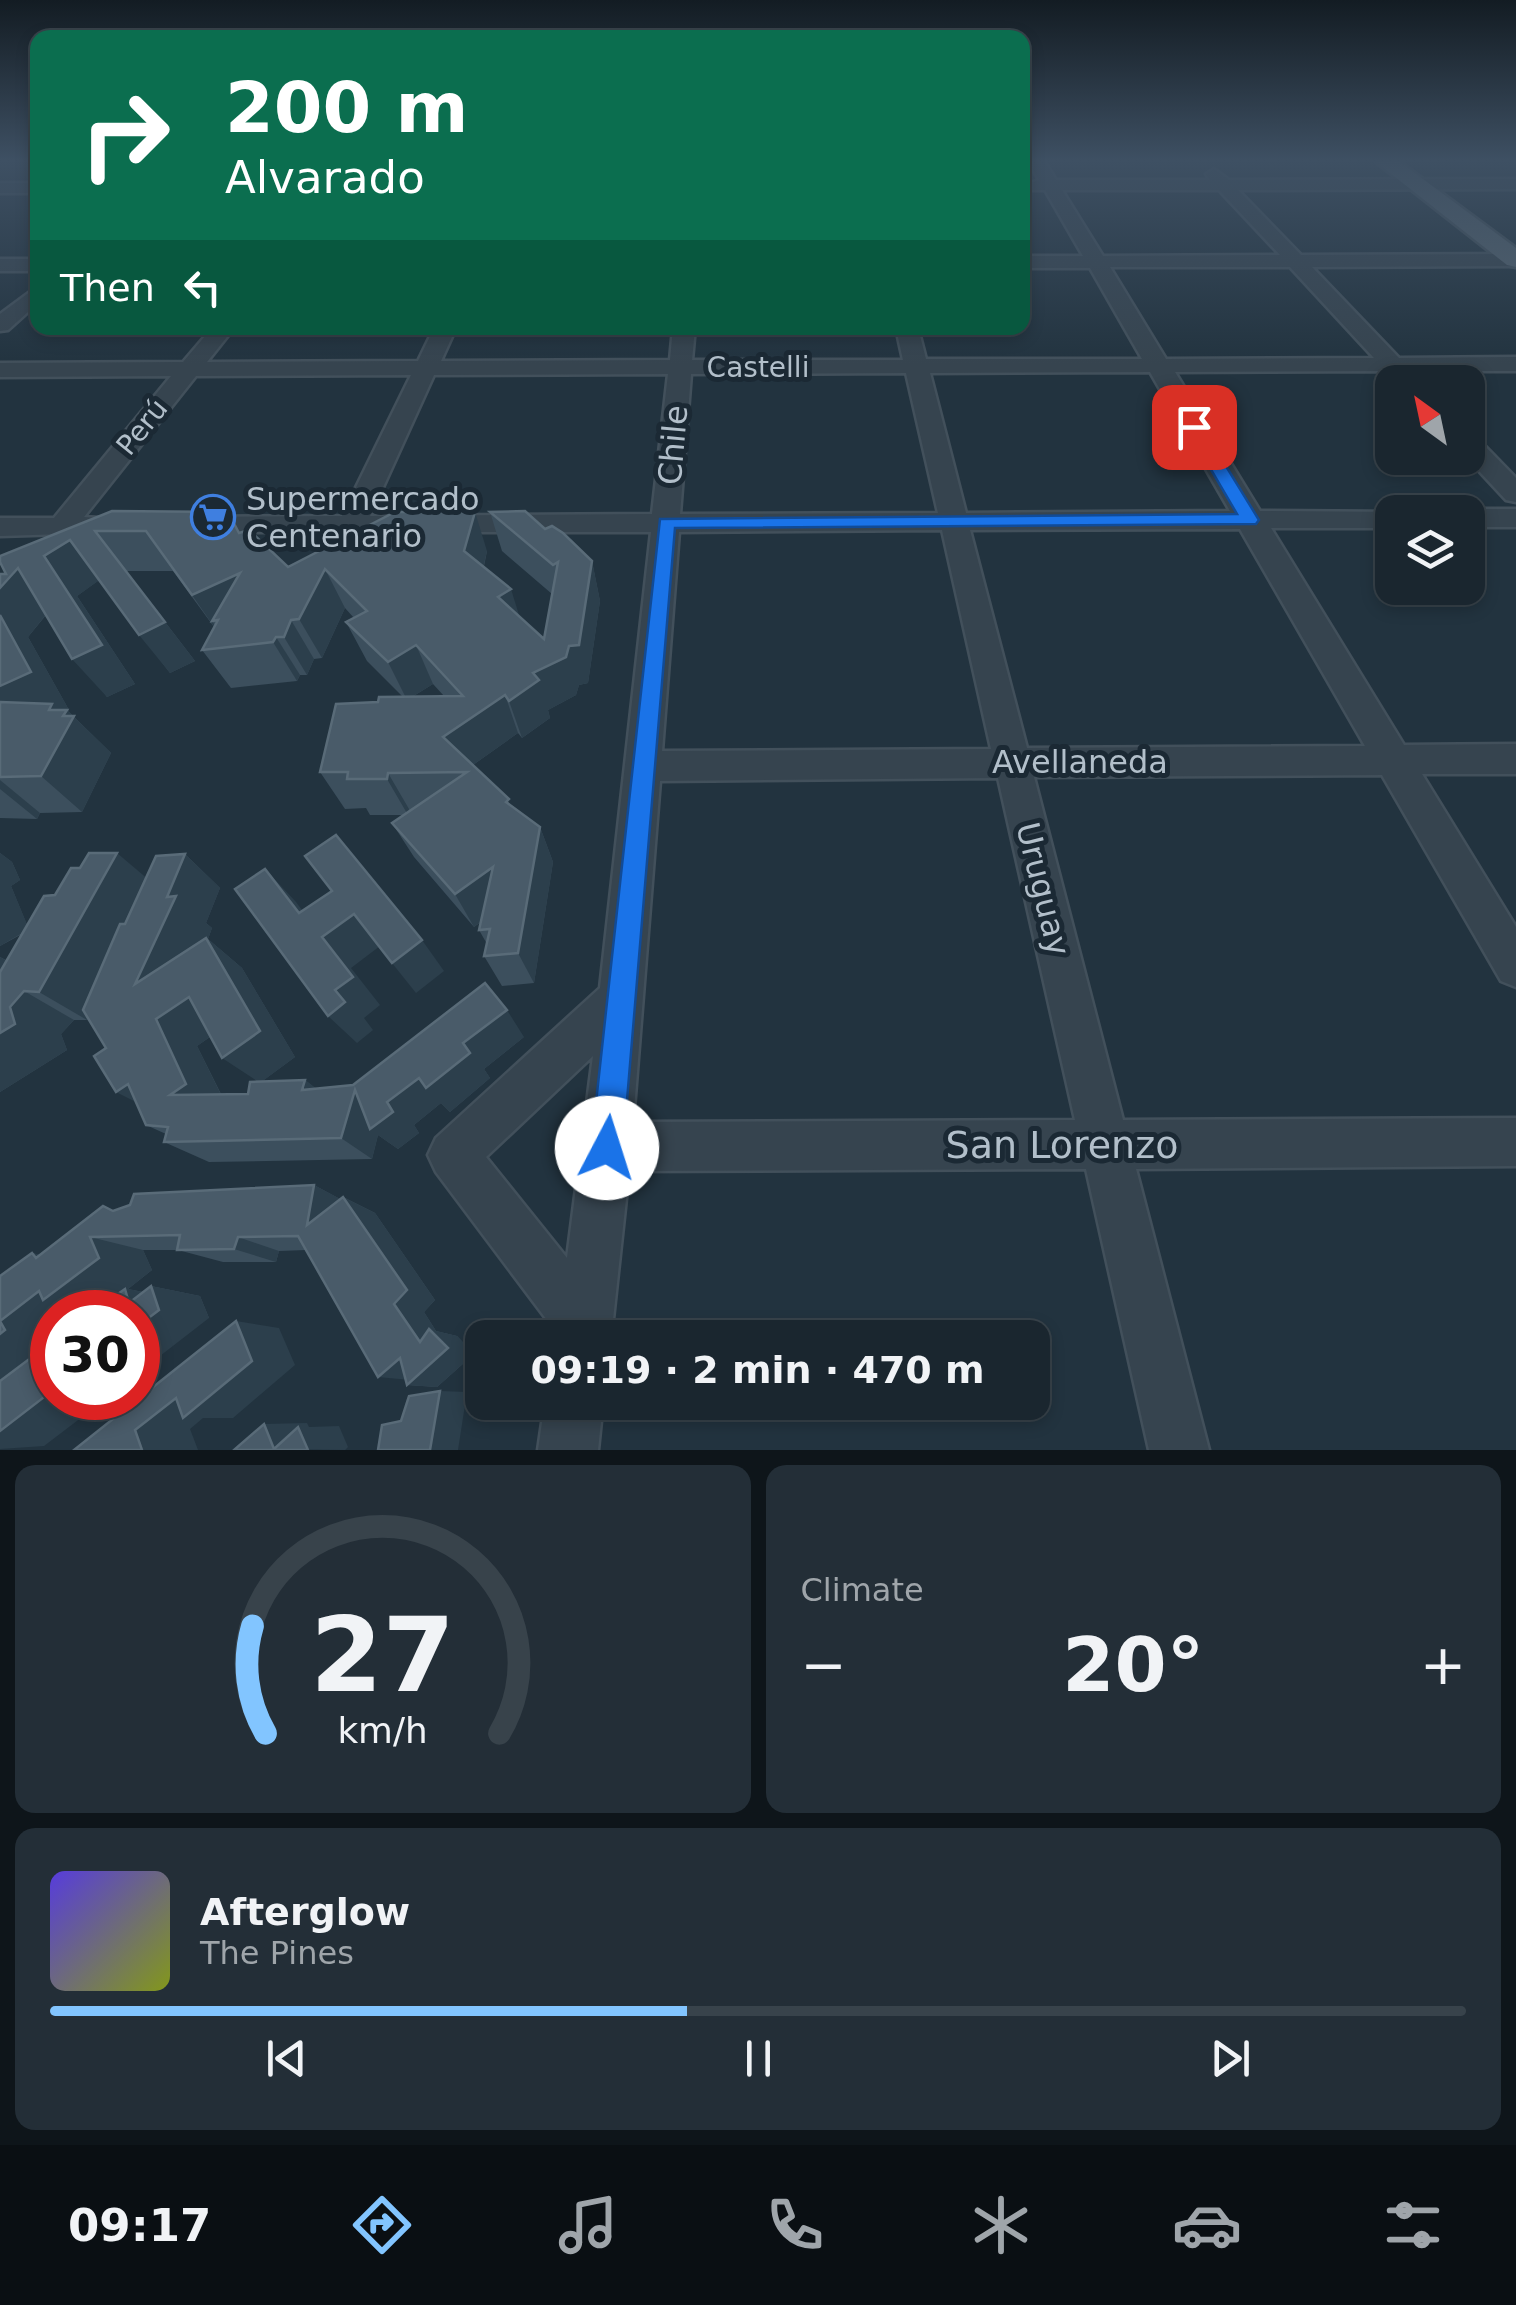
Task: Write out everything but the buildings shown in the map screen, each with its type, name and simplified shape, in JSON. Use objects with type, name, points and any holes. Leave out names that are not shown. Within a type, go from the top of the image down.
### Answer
[{"type":"main road","points":[[1476,230],[1516,260]]},
{"type":"street","points":[[1073,230],[1158,365],[1516,966]]},
{"type":"street","points":[[1267,230],[1393,364]]},
{"type":"street","points":[[1030,262],[1516,260]]},
{"type":"street","points":[[0,265],[30,265]]},
{"type":"street","points":[[0,324],[30,299]]},
{"type":"street","name":"Perú","points":[[61,527],[217,335]]},
{"type":"street","points":[[350,543],[442,335]]},
{"type":"street","name":"Chile","points":[[584,1320],[607,1148],[683,335]]},
{"type":"street","name":"Castelli","points":[[0,370],[680,367],[912,347],[1158,365],[1516,364]]},
{"type":"street","name":"Uruguay","points":[[912,347],[1180,1450]]},
{"type":"street","points":[[1485,461],[1516,494]]},
{"type":"street","points":[[1485,518],[1516,518]]},
{"type":"street","points":[[0,529],[294,526],[350,543],[425,525],[1375,519]]},
{"type":"street","points":[[97,554],[151,528]]},
{"type":"street","points":[[0,529],[20,560]]},
{"type":"street","name":"Avellaneda","points":[[643,766],[1516,759]]},
{"type":"street","points":[[575,1320],[453,1155],[621,998]]},
{"type":"street","name":"San Lorenzo","points":[[607,1148],[1516,1142]]},
{"type":"street","points":[[568,1450],[572,1420]]},
{"type":"place","name":"Supermercado Centenario","points":[[213,517]]},
{"type":"route","points":[[607,1148],[666,523],[1250,520],[1194,427]]}]
